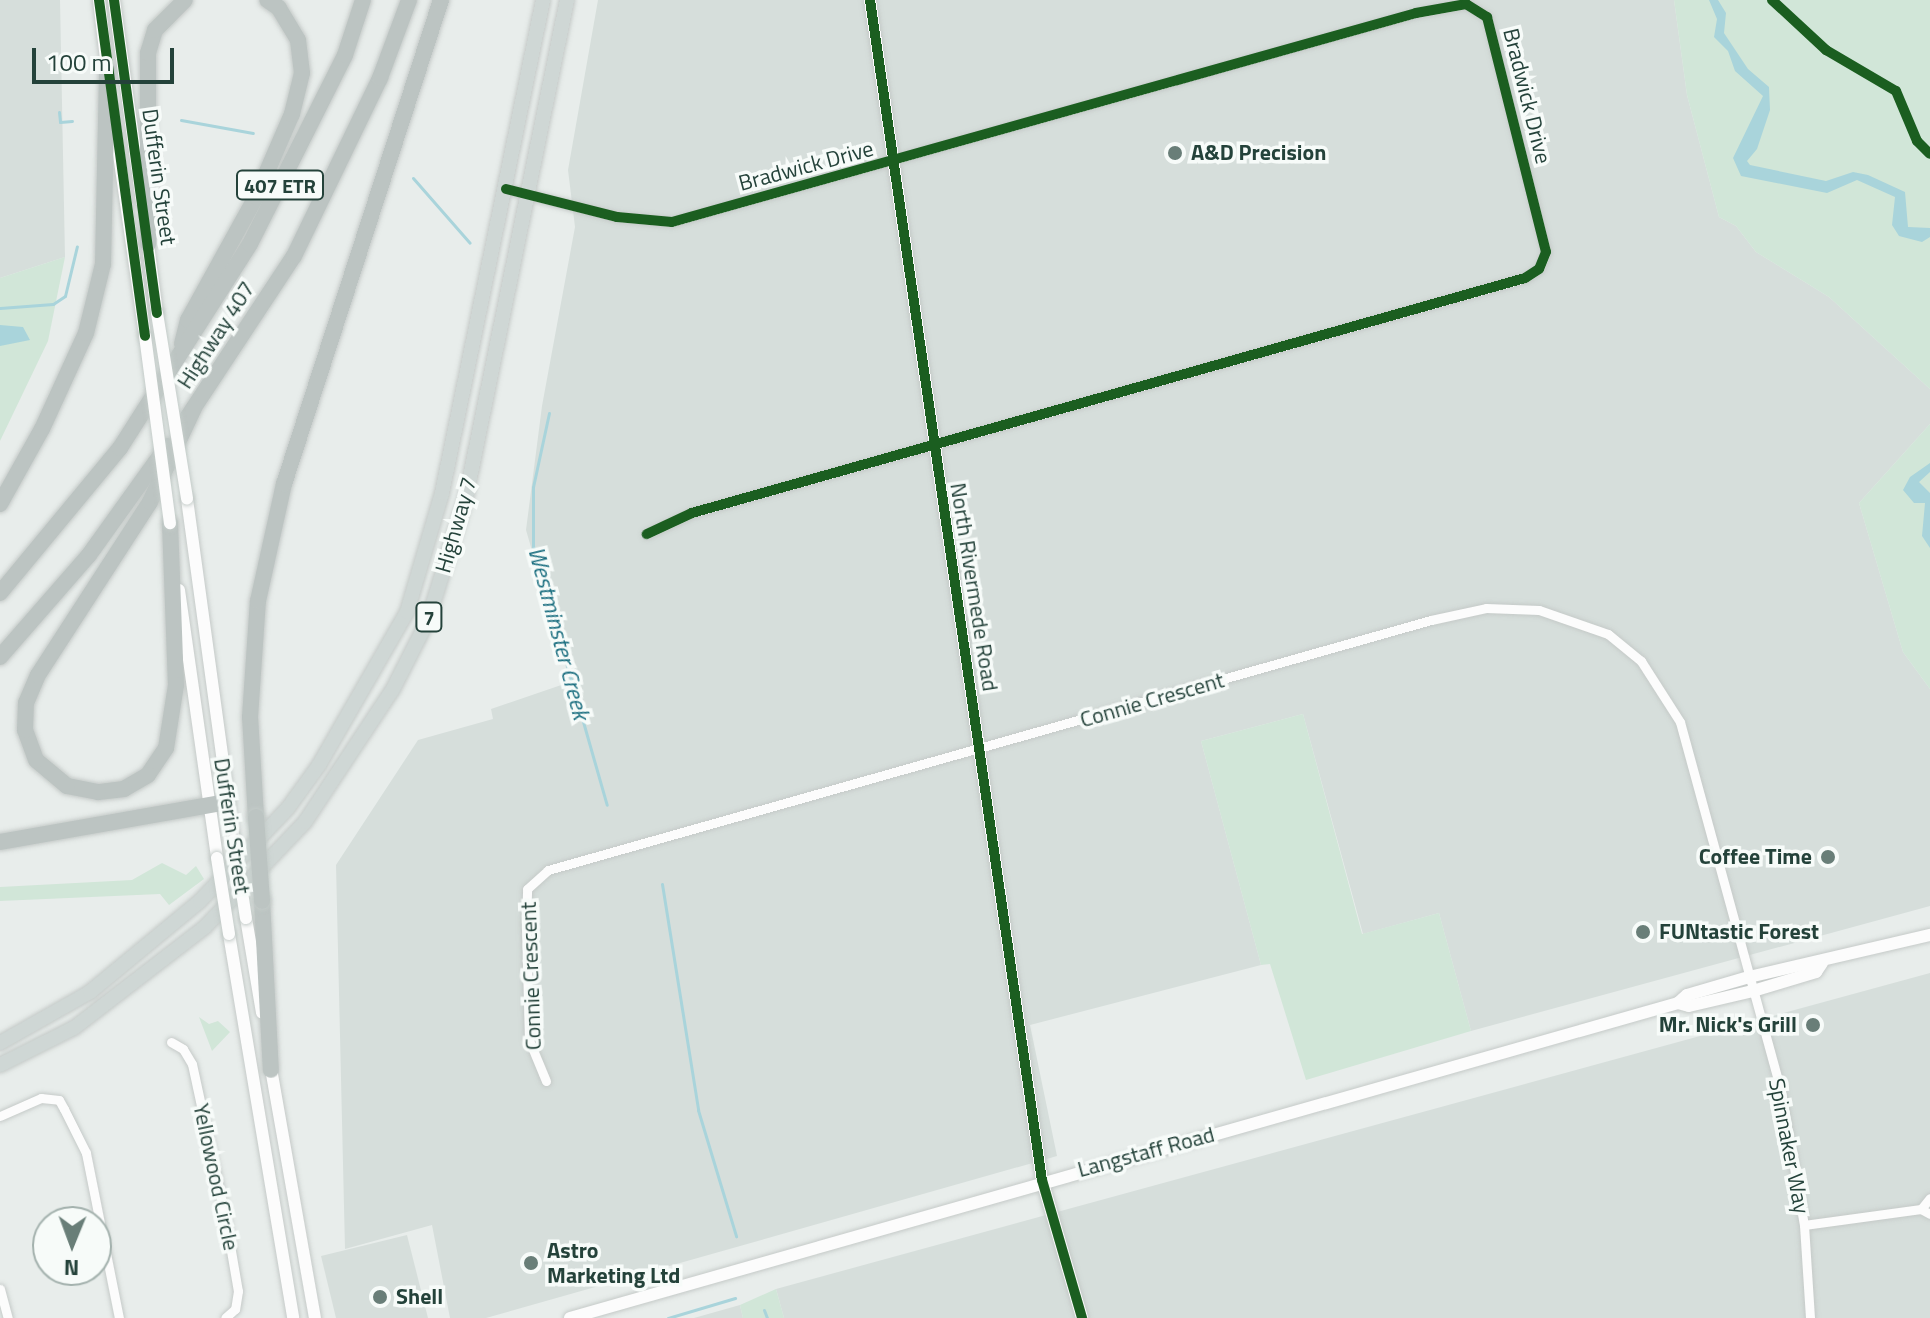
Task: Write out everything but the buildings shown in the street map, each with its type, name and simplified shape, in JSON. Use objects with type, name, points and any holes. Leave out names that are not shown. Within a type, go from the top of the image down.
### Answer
[{"type":"highway","points":[[148,244],[148,53],[155,30],[185,0]]},
{"type":"highway","points":[[178,361],[188,320],[256,197],[292,114],[302,73],[298,40],[279,8],[267,0]]},
{"type":"highway","name":"Highway 407","points":[[0,593],[120,448],[250,244],[345,55],[363,0]]},
{"type":"highway","name":"Highway 407","points":[[0,657],[89,555],[194,408],[294,256],[380,78],[409,0]]},
{"type":"highway","points":[[271,1070],[250,717],[258,601],[284,484],[441,0]]},
{"type":"highway","points":[[0,504],[42,429],[86,333],[100,278],[107,69]]},
{"type":"highway","points":[[170,523],[176,685],[166,748],[148,775],[124,789],[98,792],[67,786],[36,760],[25,730],[26,703],[38,675],[150,502],[194,408]]},
{"type":"highway","points":[[0,842],[228,802]]},
{"type":"main road","name":"Dufferin Street","points":[[99,0],[208,807],[293,1318]]},
{"type":"main road","name":"Dufferin Street","points":[[114,0],[228,802],[315,1318]]},
{"type":"main road","name":"Highway 7","points":[[0,1043],[90,992],[200,901],[288,808],[356,707],[407,612],[442,493],[543,0]]},
{"type":"main road","name":"Highway 7","points":[[0,1065],[74,1028],[205,927],[305,822],[366,735],[428,620],[466,497],[567,0]]},
{"type":"main road","name":"North Rivermede Road","points":[[870,0],[1042,1180],[1082,1318]]},
{"type":"main road","name":"Langstaff Road","points":[[570,1318],[1042,1180],[1678,1003],[1687,995],[1749,977],[1813,960],[1822,963],[1930,935]]},
{"type":"main road","name":"Langstaff Road","points":[[1678,1003],[1689,1006],[1753,991],[1816,972],[1822,963]]},
{"type":"street","name":"Bradwick Drive","points":[[506,189],[617,217],[672,222],[893,163],[1404,17],[1466,4],[1487,17],[1546,252],[1539,269],[1512,284],[692,513],[647,534]]},
{"type":"street","name":"Connie Crescent","points":[[546,1081],[529,1040],[526,922],[527,889],[533,879],[548,870],[1457,614],[1513,607],[1564,615],[1608,634],[1641,661],[1680,722],[1749,977]]},
{"type":"street","name":"Spinnaker Way","points":[[1749,977],[1781,1092],[1804,1225],[1810,1318]]},
{"type":"street","name":"Yellowood Circle","points":[[171,1042],[192,1064],[225,1216],[238,1291],[235,1309],[225,1318]]},
{"type":"street","points":[[0,1116],[41,1098],[59,1100],[86,1153],[119,1318]]},
{"type":"street","points":[[1804,1225],[1926,1212],[1930,1198]]},
{"type":"street","points":[[0,1289],[8,1318]]},
{"type":"shaded area","points":[[0,0],[60,0],[65,257],[0,278]]},
{"type":"shaded area","points":[[598,0],[1674,0],[1687,95],[1719,217],[1736,226],[1756,252],[1829,297],[1930,389],[1930,424],[1859,503],[1903,652],[1930,689],[1930,906],[1471,1031],[1439,913],[1363,934],[1303,714],[1201,741],[1261,965],[1030,1025],[1057,1156],[486,1318],[450,1318],[432,1225],[345,1249],[336,865],[418,740],[493,719],[491,709],[570,682],[526,530],[542,406],[575,227],[568,170]]},
{"type":"shaded area","points":[[1930,973],[1930,1318],[784,1318],[776,1289]]},
{"type":"shaded area","points":[[407,1235],[428,1318],[336,1318],[321,1256]]},
{"type":"shaded area","points":[[740,1305],[743,1318],[694,1318]]},
{"type":"green space","points":[[1674,0],[1930,0],[1930,389],[1829,297],[1756,252],[1736,226],[1719,217],[1687,95]]},
{"type":"green space","points":[[65,257],[48,341],[0,441],[0,278]]},
{"type":"green space","points":[[1930,424],[1930,689],[1903,652],[1859,503]]},
{"type":"green space","points":[[1303,714],[1362,934],[1439,913],[1471,1031],[1306,1080],[1270,964],[1261,965],[1201,741]]},
{"type":"green space","points":[[162,863],[186,875],[196,866],[204,879],[169,905],[160,894],[0,901],[0,887],[132,880]]},
{"type":"green space","points":[[199,1017],[209,1024],[218,1021],[230,1032],[212,1051]]},
{"type":"green space","points":[[776,1289],[784,1318],[743,1318],[740,1305]]},
{"type":"water","points":[[1709,0],[1718,0],[1726,13],[1724,33],[1748,69],[1769,87],[1770,110],[1757,149],[1747,161],[1750,165],[1826,181],[1853,172],[1868,175],[1905,192],[1908,227],[1930,228],[1930,237],[1922,242],[1899,236],[1892,225],[1895,197],[1857,180],[1827,193],[1741,176],[1733,158],[1763,96],[1735,71],[1728,51],[1714,37],[1717,19]]},
{"type":"water","points":[[0,325],[23,327],[30,340],[0,346]]},
{"type":"water","points":[[1930,463],[1930,472],[1919,482],[1930,493],[1930,548],[1922,536],[1925,503],[1914,503],[1903,490],[1910,477]]},
{"type":"waterway","name":"Westminster Creek","points":[[59,112],[60,122],[72,121]]},
{"type":"waterway","name":"Westminster Creek","points":[[181,120],[253,133]]},
{"type":"waterway","name":"Westminster Creek","points":[[413,178],[470,243]]},
{"type":"waterway","points":[[0,308],[53,304],[65,296],[77,246]]},
{"type":"waterway","name":"Westminster Creek","points":[[549,413],[533,487],[533,546],[607,805]]},
{"type":"waterway","name":"Westminster Creek","points":[[662,884],[698,1110],[736,1236]]},
{"type":"waterway","points":[[668,1318],[735,1298]]},
{"type":"waterway","name":"Westminster Creek","points":[[764,1310],[767,1318]]},
{"type":"cycle path","points":[[99,0],[145,336]]},
{"type":"cycle path","points":[[114,0],[157,313]]},
{"type":"cycle path","points":[[870,0],[1042,1180],[1082,1318]]},
{"type":"cycle path","points":[[1772,0],[1826,50],[1896,91],[1917,141],[1930,154]]},
{"type":"cycle path","points":[[506,189],[617,217],[672,222],[1416,13],[1466,4],[1487,17],[1546,252],[1539,269],[1525,278],[692,513],[647,534]]},
{"type":"place","name":"A&D Precision","points":[[1175,153]]},
{"type":"place","name":"Coffee Time","points":[[1828,857]]},
{"type":"place","name":"FUNtastic Forest","points":[[1643,932]]},
{"type":"place","name":"Mr. Nick's Grill","points":[[1813,1025]]},
{"type":"place","name":"Astro Marketing Ltd","points":[[531,1263]]},
{"type":"place","name":"Shell","points":[[380,1297]]}]
